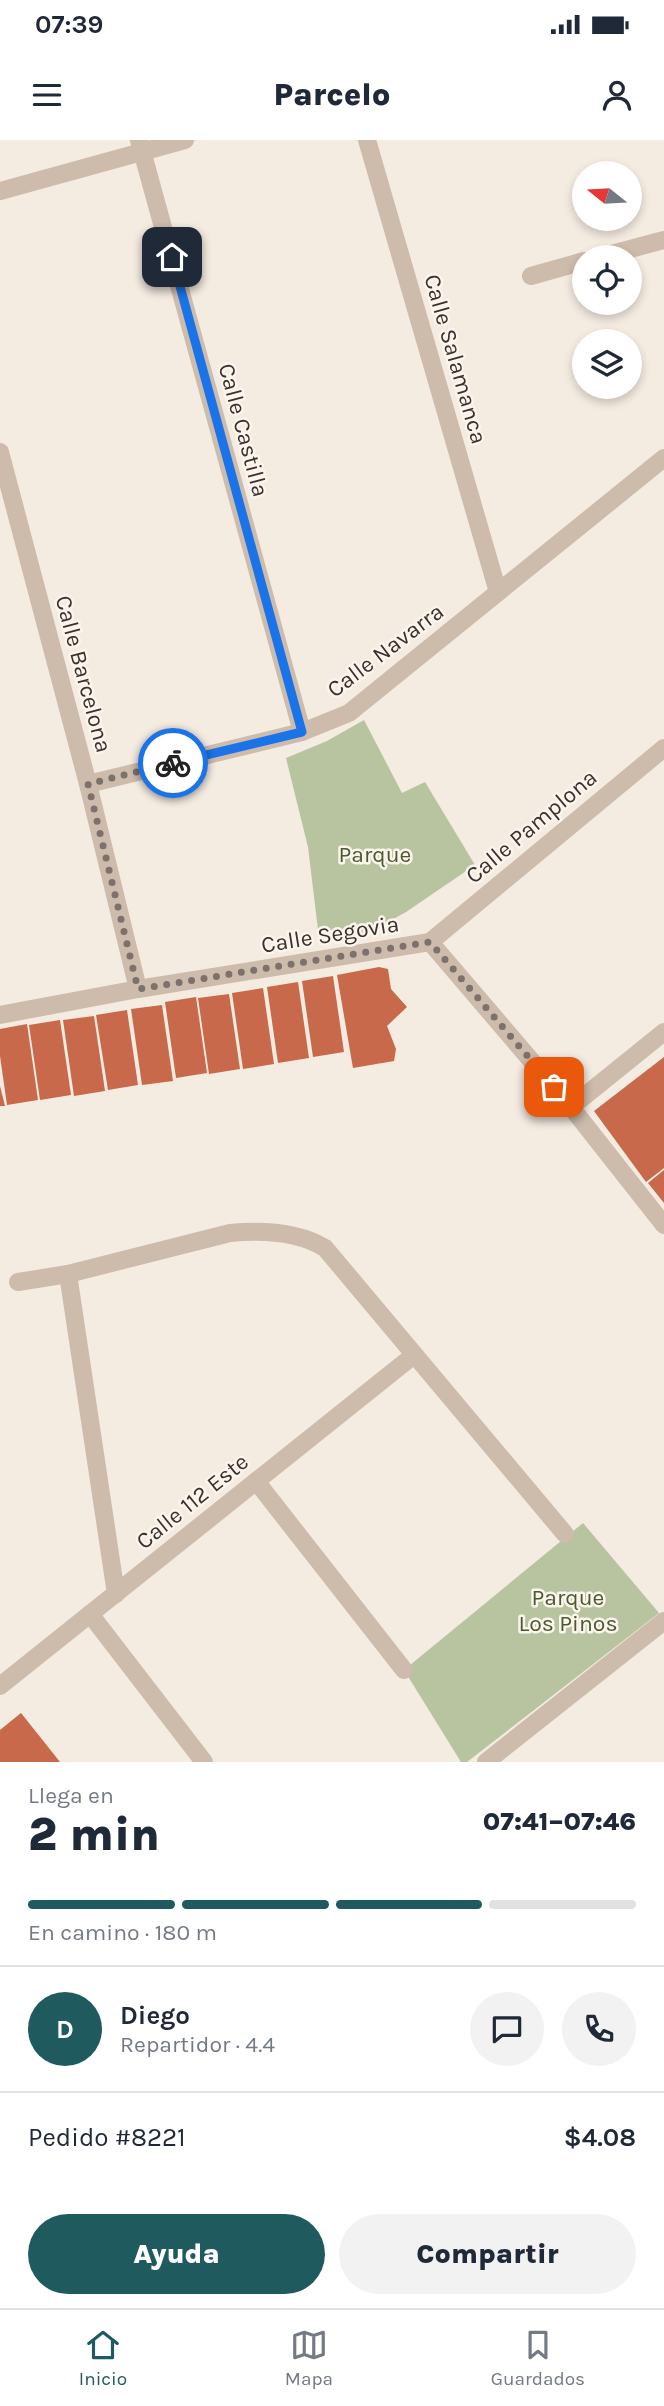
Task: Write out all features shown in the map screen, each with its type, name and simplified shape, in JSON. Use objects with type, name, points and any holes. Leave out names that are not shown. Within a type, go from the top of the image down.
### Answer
[{"type":"street","points":[[0,191],[141,146],[184,140]]},
{"type":"street","name":"Calle Salamanca","points":[[367,140],[498,592]]},
{"type":"street","name":"Calle Castilla","points":[[141,146],[302,732]]},
{"type":"street","points":[[642,246],[664,240]]},
{"type":"street","points":[[531,276],[572,264]]},
{"type":"street","name":"Calle Barcelona","points":[[0,453],[88,784],[138,989]]},
{"type":"street","name":"Calle Navarra","points":[[88,784],[302,732],[360,705],[664,458]]},
{"type":"street","name":"Calle Pamplona","points":[[430,942],[664,748]]},
{"type":"street","name":"Calle Segovia","points":[[0,1015],[138,989],[430,942],[571,1107],[664,1225]]},
{"type":"street","points":[[571,1107],[664,1032]]},
{"type":"street","points":[[18,1282],[68,1274],[230,1233],[250,1231],[305,1238],[325,1248],[565,1534]]},
{"type":"street","points":[[68,1274],[116,1594]]},
{"type":"street","name":"Calle 112 Este","points":[[0,1686],[414,1355]]},
{"type":"street","points":[[257,1481],[404,1670]]},
{"type":"street","points":[[90,1614],[204,1762]]},
{"type":"street","points":[[486,1762],[507,1756],[664,1621]]},
{"type":"green space","name":"Parque","points":[[364,720],[402,793],[425,782],[475,865],[406,912],[372,931],[319,938],[308,847],[286,758],[327,741]]},
{"type":"green space","name":"Parque Los Pinos","points":[[583,1523],[659,1613],[467,1762],[461,1762],[404,1670]]},
{"type":"building","points":[[379,967],[388,969],[391,989],[407,1007],[387,1026],[396,1049],[394,1061],[353,1068],[337,975]]},
{"type":"building","points":[[333,976],[344,1052],[313,1057],[302,981]]},
{"type":"building","points":[[298,982],[309,1058],[278,1063],[267,987]]},
{"type":"building","points":[[263,988],[274,1064],[243,1069],[232,993]]},
{"type":"building","points":[[229,994],[240,1069],[209,1074],[198,998]]},
{"type":"building","points":[[196,997],[207,1073],[176,1078],[165,1002]]},
{"type":"building","points":[[162,1005],[173,1081],[142,1085],[131,1009]]},
{"type":"building","points":[[127,1010],[138,1085],[108,1090],[96,1015]]},
{"type":"building","points":[[94,1016],[105,1091],[74,1096],[63,1020]]},
{"type":"building","points":[[60,1020],[71,1095],[40,1100],[29,1025]]},
{"type":"building","points":[[27,1024],[38,1100],[7,1105],[0,1056],[0,1029]]},
{"type":"building","points":[[664,1057],[664,1168],[646,1182],[594,1111]]},
{"type":"building","points":[[0,1086],[5,1106],[0,1106]]},
{"type":"building","points":[[664,1170],[664,1203],[648,1183]]},
{"type":"building","points":[[21,1713],[60,1762],[0,1762],[0,1730]]},
{"type":"way so far","points":[[173,763],[88,784],[138,989],[430,942],[554,1087]]},
{"type":"route","points":[[172,257],[302,732],[173,763]]}]
